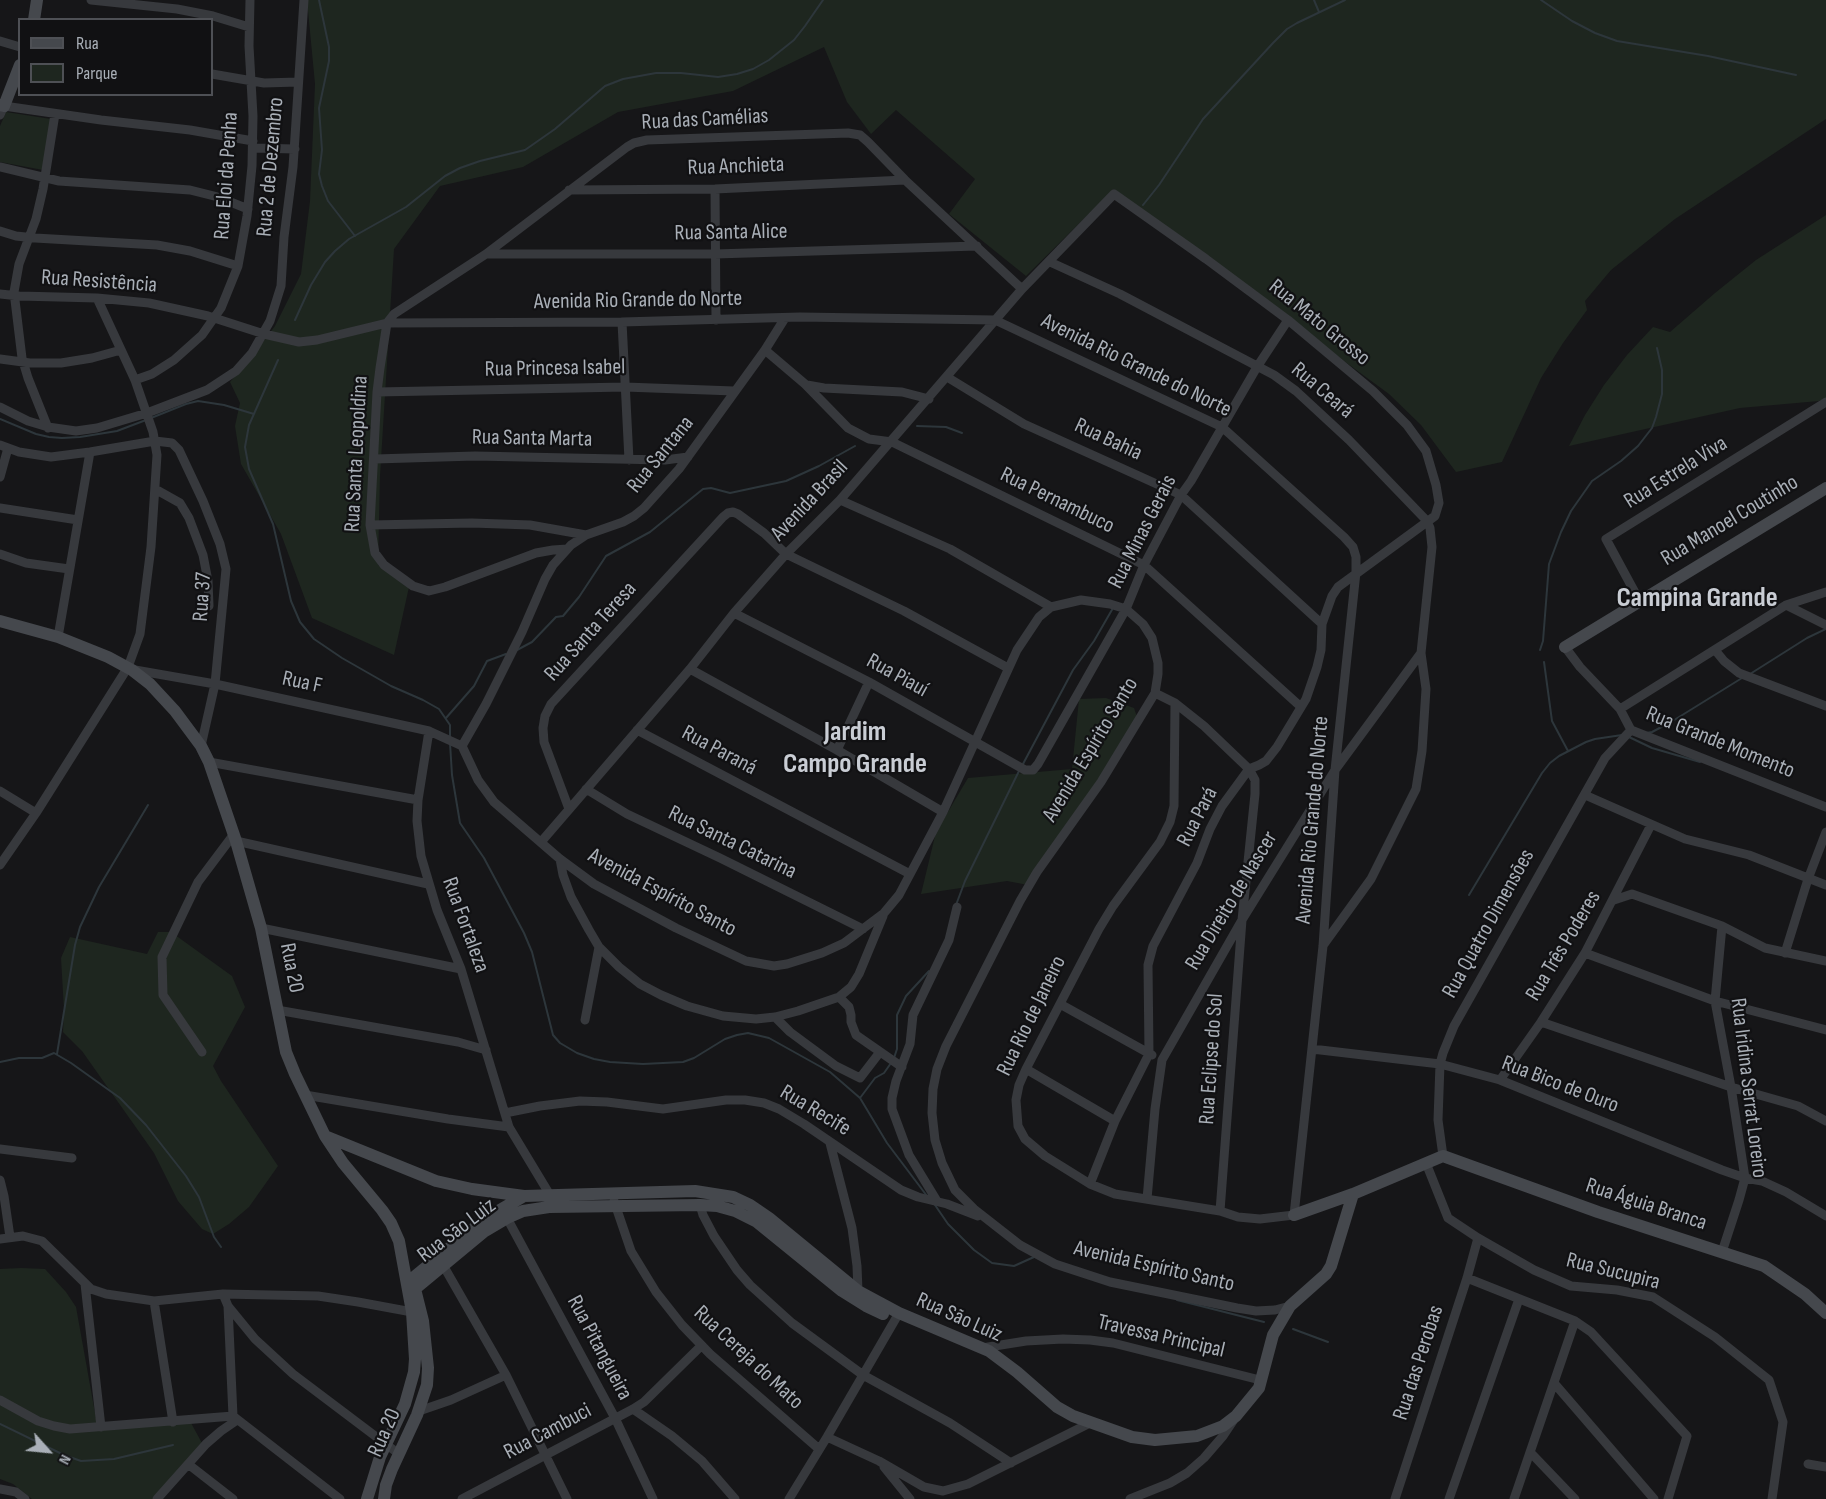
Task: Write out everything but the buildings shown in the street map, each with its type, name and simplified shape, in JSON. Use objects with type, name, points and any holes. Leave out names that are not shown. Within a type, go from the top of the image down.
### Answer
[{"type":"street","points":[[34,18],[37,0]]},
{"type":"street","points":[[91,0],[177,9],[213,16],[249,27]]},
{"type":"street","name":"Rua Eloi da Penha","points":[[135,380],[152,374],[174,360],[194,343],[215,318],[228,294],[238,266],[248,209],[253,144],[250,0]]},
{"type":"street","name":"Rua 2 de Dezembro","points":[[0,407],[48,428],[76,431],[97,428],[147,412],[217,385],[244,362],[264,334],[275,310],[281,286],[284,237],[295,149],[304,0]]},
{"type":"street","points":[[0,41],[18,46]]},
{"type":"street","points":[[18,71],[2,108],[173,128],[253,144],[295,149]]},
{"type":"street","points":[[213,74],[271,84],[298,82]]},
{"type":"street","points":[[48,428],[23,362],[15,296],[16,274],[36,219],[55,114]]},
{"type":"street","name":"Rua das Camélias","points":[[387,323],[394,314],[486,254],[627,147],[640,141],[848,133],[860,135],[1022,289]]},
{"type":"street","points":[[0,167],[45,178],[190,190],[218,197],[248,209]]},
{"type":"street","name":"Rua Anchieta","points":[[569,190],[715,189],[905,180]]},
{"type":"street","points":[[715,189],[716,320]]},
{"type":"street","name":"Avenida Brasil","points":[[541,842],[786,554],[840,500],[892,442],[1022,289],[1114,194]]},
{"type":"street","name":"Rua Mato Grosso","points":[[1114,194],[1288,320],[1373,392],[1407,425],[1426,451],[1436,485],[1439,503],[1435,516],[1427,521]]},
{"type":"street","points":[[0,231],[29,238],[157,245],[190,251],[238,266]]},
{"type":"street","name":"Rua Santa Alice","points":[[486,254],[715,254],[977,246]]},
{"type":"street","name":"Rua Ceará","points":[[1050,262],[1120,294],[1274,375],[1349,440],[1427,521]]},
{"type":"street","name":"Rua Resistência","points":[[0,294],[97,298],[149,303],[215,318],[264,334]]},
{"type":"street","points":[[0,865],[130,668],[140,634],[151,548],[157,455],[147,412],[135,380],[97,298]]},
{"type":"street","name":"Avenida Rio Grande do Norte","points":[[264,334],[299,342],[387,323],[622,322],[800,317],[995,320],[1222,427],[1344,537],[1353,547],[1356,557],[1335,770],[1323,946],[1294,1215]]},
{"type":"street","name":"Rua Santana","points":[[462,746],[486,704],[553,565],[567,549],[586,535],[634,516],[652,500],[688,457],[765,350],[785,318]]},
{"type":"street","name":"Rua Minas Gerais","points":[[1038,764],[1126,609],[1144,565],[1181,495],[1257,367],[1288,320]]},
{"type":"street","points":[[622,322],[629,460]]},
{"type":"street","name":"Rua Santa Leopoldina","points":[[387,323],[377,392],[370,525],[373,547],[378,559],[405,580],[421,590],[429,591],[536,553],[567,549]]},
{"type":"street","points":[[0,359],[53,363],[76,361],[121,350]]},
{"type":"street","name":"Rua Pernambuco","points":[[765,350],[805,384],[848,428],[868,439],[892,442],[1144,565],[1301,707]]},
{"type":"street","name":"Rua Bahia","points":[[946,377],[1024,424],[1181,495],[1322,624]]},
{"type":"street","points":[[805,384],[824,388],[902,392],[929,399]]},
{"type":"street","name":"Rua Princesa Isabel","points":[[377,392],[625,387],[734,391]]},
{"type":"street","name":"Rua Estrela Viva","points":[[1639,600],[1606,539],[1826,402]]},
{"type":"street","points":[[0,477],[4,446],[29,454],[51,457],[155,441]]},
{"type":"street","name":"Rua 37","points":[[155,441],[172,443],[179,450],[203,501],[224,556],[226,581],[215,684],[201,746]]},
{"type":"street","points":[[58,637],[90,452]]},
{"type":"street","name":"Rua Santa Marta","points":[[375,459],[475,456],[665,460],[688,457]]},
{"type":"street","name":"Rua Manoel Coutinho","points":[[1565,646],[1826,488]]},
{"type":"street","points":[[155,489],[180,503],[189,518],[203,555],[208,581],[209,606]]},
{"type":"street","points":[[840,500],[950,549],[1051,606],[1081,600],[1126,609]]},
{"type":"street","points":[[0,508],[78,520]]},
{"type":"street","name":"Rua Santa Teresa","points":[[569,809],[544,742],[545,716],[551,704],[728,513],[738,514],[764,533],[786,554]]},
{"type":"street","points":[[1323,946],[1371,879],[1416,789],[1422,751],[1426,688],[1421,653],[1431,547],[1431,535],[1427,521]]},
{"type":"street","name":"Rua Pará","points":[[1090,1184],[1115,1121],[1149,1054],[1148,965],[1153,946],[1189,877],[1210,829],[1222,806],[1249,769],[1266,761],[1277,747],[1306,699],[1321,650],[1322,624],[1332,596],[1338,587],[1427,521]]},
{"type":"street","points":[[370,525],[472,523],[530,525],[586,535]]},
{"type":"street","points":[[0,554],[26,563],[69,569]]},
{"type":"street","points":[[786,554],[904,611],[1008,668]]},
{"type":"street","points":[[1620,709],[1786,605],[1826,592]]},
{"type":"street","points":[[1786,605],[1826,625]]},
{"type":"street","name":"Avenida Espírito Santo","points":[[462,746],[482,786],[494,802],[560,859],[594,884],[676,928],[746,961],[774,966],[804,960],[844,943],[884,914],[899,895],[943,812],[1008,668],[1026,635],[1039,617],[1051,606]]},
{"type":"street","name":"Avenida Espírito Santo","points":[[1126,609],[1143,624],[1152,638],[1158,663],[1155,693],[1101,782],[1037,872],[946,1046],[937,1069],[933,1089],[932,1113],[935,1140],[942,1163],[955,1190],[983,1217],[1038,1256],[1079,1273],[1110,1282],[1237,1308],[1256,1311],[1290,1306]]},
{"type":"street","name":"Rua Piauí","points":[[734,613],[868,682],[1025,770],[1030,771],[1038,764]]},
{"type":"street","name":"Rua 20","points":[[0,621],[58,637],[130,668],[163,698],[201,746],[209,762],[235,838],[261,928],[286,1052],[326,1136],[343,1163],[391,1223],[399,1241],[425,1333],[428,1368],[426,1384],[419,1411],[386,1485],[384,1499]]},
{"type":"street","name":"Rua Grande Momento","points":[[1565,646],[1580,667],[1620,709],[1631,730],[1826,807]]},
{"type":"street","points":[[1715,650],[1739,673],[1826,706]]},
{"type":"street","name":"Rua Direito de Nascer","points":[[1147,1199],[1162,1060],[1242,920],[1335,770],[1421,653]]},
{"type":"street","name":"Rua F","points":[[130,668],[215,684],[429,731],[462,746]]},
{"type":"street","points":[[690,669],[837,750],[943,812]]},
{"type":"street","points":[[837,750],[868,682]]},
{"type":"street","points":[[1155,693],[1175,703],[1204,726],[1249,769]]},
{"type":"street","name":"Rua Rio de Janeiro","points":[[1175,703],[1174,806],[1170,822],[1160,842],[1104,921],[1026,1069],[1019,1085],[1016,1101],[1016,1119],[1021,1134],[1046,1156],[1090,1184],[1115,1194],[1220,1211],[1238,1217],[1294,1215],[1353,1194],[1443,1156]]},
{"type":"street","name":"Rua Paraná","points":[[637,730],[910,874]]},
{"type":"street","name":"Rua Quatro Dimensões","points":[[1443,1156],[1438,1120],[1440,1064],[1454,1026],[1605,758],[1631,730]]},
{"type":"street","name":"Rua Fortaleza","points":[[429,731],[418,800],[420,847],[428,884],[461,969],[509,1127]]},
{"type":"street","points":[[209,762],[418,800]]},
{"type":"street","name":"Rua Eclipse do Sol","points":[[1220,1211],[1242,920],[1255,794],[1255,780],[1249,769]]},
{"type":"street","name":"Rua Santa Catarina","points":[[586,789],[627,814],[863,929]]},
{"type":"street","points":[[0,791],[36,813]]},
{"type":"street","points":[[1585,795],[1685,839],[1749,855],[1826,885]]},
{"type":"street","name":"Rua Três Poderes","points":[[1500,1080],[1586,953],[1652,825]]},
{"type":"street","points":[[1785,953],[1808,879],[1826,832]]},
{"type":"street","points":[[202,1052],[163,995],[162,957],[198,882],[235,838],[428,884]]},
{"type":"street","points":[[560,859],[563,875],[572,897],[599,947],[619,967],[640,984],[687,1006],[723,1016],[756,1019],[775,1017],[839,997],[851,987],[859,974],[884,914]]},
{"type":"street","points":[[1614,900],[1632,894],[1722,926],[1764,948],[1826,961]]},
{"type":"street","points":[[937,1201],[909,1155],[892,1109],[892,1098],[910,1044],[913,1015],[949,940],[957,907]]},
{"type":"street","name":"Rua Iridina Serrat Loreiro","points":[[1722,926],[1715,1001],[1731,1087],[1744,1178],[1722,1252]]},
{"type":"street","points":[[261,928],[461,969]]},
{"type":"street","points":[[585,1020],[599,947]]},
{"type":"street","points":[[1586,953],[1715,1001],[1826,1030]]},
{"type":"street","points":[[839,997],[849,1008],[856,1035],[902,1068]]},
{"type":"street","points":[[1060,1004],[1162,1060]]},
{"type":"street","points":[[278,1010],[458,1042],[486,1050]]},
{"type":"street","points":[[775,1017],[790,1032],[836,1066],[860,1078],[880,1052]]},
{"type":"street","points":[[1541,1022],[1731,1087],[1798,1106],[1826,1120]]},
{"type":"street","name":"Rua Bico de Ouro","points":[[1312,1049],[1440,1064],[1500,1080],[1744,1178],[1762,1181],[1786,1192],[1826,1216]]},
{"type":"street","points":[[1026,1069],[1115,1121]]},
{"type":"street","points":[[305,1095],[509,1127],[550,1195]]},
{"type":"street","name":"Rua Recife","points":[[505,1113],[580,1101],[663,1109],[700,1103],[745,1100],[764,1103],[779,1109],[901,1190],[983,1217]]},
{"type":"street","name":"Rua São Luiz","points":[[326,1136],[436,1181],[472,1189],[524,1196],[695,1191],[733,1197],[769,1218],[858,1291],[896,1317]]},
{"type":"street","points":[[830,1143],[852,1228],[858,1291]]},
{"type":"street","points":[[0,1149],[72,1158]]},
{"type":"street","name":"Rua Águia Branca","points":[[1443,1156],[1598,1212],[1764,1266],[1805,1294],[1826,1312]]},
{"type":"street","name":"Rua Sucupira","points":[[1426,1163],[1448,1218],[1478,1238],[1534,1270],[1571,1286],[1617,1290],[1653,1297],[1715,1337],[1769,1380],[1783,1422],[1772,1499]]},
{"type":"street","points":[[0,1180],[4,1196],[5,1238],[23,1236],[42,1241],[85,1284],[98,1292],[154,1300],[223,1294],[318,1296],[412,1312]]},
{"type":"street","name":"Rua Cereja do Mato","points":[[611,1192],[631,1251],[671,1311],[702,1346],[819,1449]]},
{"type":"street","points":[[1290,1306],[1326,1274],[1331,1266],[1353,1194]]},
{"type":"street","points":[[411,1288],[470,1231],[524,1196]]},
{"type":"street","points":[[700,1205],[719,1244],[750,1285],[792,1323],[863,1375],[959,1429],[1011,1463]]},
{"type":"street","name":"Rua São Luiz","points":[[411,1288],[484,1231],[523,1211],[549,1207],[717,1206],[735,1211],[756,1222],[843,1291],[866,1306],[982,1348],[1017,1372],[1057,1407],[1073,1416],[1132,1437],[1155,1440],[1186,1437],[1211,1431],[1236,1416],[1259,1388],[1273,1335],[1290,1306]]},
{"type":"street","name":"Rua Pitangueira","points":[[507,1218],[615,1418],[653,1499]]},
{"type":"street","name":"Rua das Perobas","points":[[1395,1499],[1478,1238]]},
{"type":"street","points":[[443,1264],[506,1375],[567,1499]]},
{"type":"street","points":[[1467,1278],[1575,1321],[1591,1332],[1687,1436],[1668,1499]]},
{"type":"street","points":[[85,1284],[101,1427]]},
{"type":"street","name":"Rua 20","points":[[367,1499],[375,1470],[405,1404],[413,1378],[415,1359],[411,1288]]},
{"type":"street","points":[[223,1294],[228,1306],[255,1339],[293,1374],[399,1454]]},
{"type":"street","points":[[1449,1499],[1519,1299]]},
{"type":"street","points":[[154,1300],[173,1422]]},
{"type":"street","points":[[228,1306],[235,1418]]},
{"type":"street","points":[[789,1499],[896,1317]]},
{"type":"street","points":[[1514,1499],[1575,1321]]},
{"type":"street","name":"Travessa Principal","points":[[982,1348],[1026,1341],[1090,1340],[1113,1343],[1260,1380]]},
{"type":"street","name":"Rua Cambuci","points":[[462,1499],[644,1402],[702,1346]]},
{"type":"street","points":[[419,1411],[451,1400],[506,1375]]},
{"type":"street","points":[[1554,1383],[1654,1499]]},
{"type":"street","points":[[0,1400],[38,1421],[70,1429],[235,1418],[340,1499]]},
{"type":"street","points":[[633,1409],[672,1436],[702,1461],[735,1499]]},
{"type":"street","points":[[1130,1499],[1170,1483],[1186,1473],[1204,1458],[1236,1416]]},
{"type":"street","points":[[157,1499],[188,1464],[235,1418]]},
{"type":"street","points":[[827,1437],[879,1461],[924,1487],[943,1491],[954,1489],[1011,1463],[1090,1423]]},
{"type":"street","points":[[1530,1452],[1575,1499]]},
{"type":"street","points":[[879,1461],[910,1499]]},
{"type":"street","points":[[188,1464],[233,1499]]},
{"type":"street","points":[[1808,1464],[1826,1467]]},
{"type":"street","points":[[0,1489],[16,1492],[25,1499]]},
{"type":"street","points":[[947,1499],[954,1489]]},
{"type":"green space","points":[[307,0],[1826,0],[1826,119],[1675,219],[1611,270],[1585,301],[1587,310],[1541,378],[1502,462],[1456,472],[1421,425],[1389,394],[1191,249],[1114,189],[1026,276],[949,214],[975,179],[896,110],[871,134],[847,102],[824,47],[733,91],[618,112],[523,167],[440,186],[394,249],[380,476],[378,565],[409,587],[394,655],[312,618],[281,534],[241,464],[235,426],[240,403],[230,382],[275,326],[301,274],[310,201],[315,84]]},
{"type":"green space","points":[[6,112],[51,119],[43,170],[0,162],[0,126]]},
{"type":"green space","points":[[1826,215],[1826,398],[1819,401],[1740,408],[1569,446],[1604,385],[1653,327],[1670,332],[1756,260]]},
{"type":"green space","points":[[1106,698],[1134,708],[1137,717],[1028,885],[1007,881],[921,894],[936,832],[968,778],[1072,769],[1079,699]]},
{"type":"green space","points":[[158,932],[171,932],[232,976],[245,1007],[213,1066],[278,1166],[249,1207],[213,1234],[202,1229],[178,1201],[154,1153],[82,1051],[63,1032],[61,958],[70,937],[147,954]]},
{"type":"green space","points":[[0,1269],[45,1269],[76,1307],[97,1424],[190,1421],[203,1445],[153,1499],[32,1499],[13,1484],[0,1479]]},
{"type":"waterway","points":[[319,0],[329,47],[329,61],[319,108],[322,150],[319,174],[328,201],[355,236]]},
{"type":"waterway","points":[[295,320],[311,285],[325,262],[335,251],[349,239],[406,207],[445,176],[480,161],[525,150],[555,129],[605,86],[623,79],[656,73],[718,77],[753,69],[769,60],[794,40],[823,0]]},
{"type":"waterway","points":[[1314,0],[1319,12]]},
{"type":"waterway","points":[[1143,205],[1203,119],[1273,43],[1297,23],[1345,0]]},
{"type":"waterway","points":[[1541,0],[1572,21],[1617,41],[1708,56],[1796,75]]},
{"type":"waterway","points":[[1540,650],[1543,641],[1549,564],[1571,511],[1592,481],[1638,446],[1652,428],[1662,394],[1662,370],[1657,348]]},
{"type":"waterway","points":[[278,360],[249,425],[245,447],[249,469],[273,524],[291,601],[300,622],[314,639],[342,658],[391,686],[439,709],[450,725],[450,737]]},
{"type":"waterway","points":[[151,418],[198,401],[224,405],[254,414]]},
{"type":"waterway","points":[[0,419],[36,434],[62,438],[117,431],[146,420]]},
{"type":"waterway","points":[[917,426],[946,427],[962,433]]},
{"type":"waterway","points":[[517,650],[532,642],[556,617],[563,616],[579,597],[606,556],[650,532],[703,489],[711,488],[730,493],[786,481],[855,446]]},
{"type":"waterway","points":[[1023,764],[1073,670],[1094,641],[1113,608]]},
{"type":"waterway","points":[[1750,674],[1807,638],[1826,629]]},
{"type":"waterway","points":[[446,718],[474,686],[487,661],[506,654]]},
{"type":"waterway","points":[[1544,662],[1552,721],[1568,751]]},
{"type":"waterway","points":[[1646,733],[1671,722],[1742,678]]},
{"type":"waterway","points":[[1469,895],[1550,763],[1586,742],[1622,735]]},
{"type":"waterway","points":[[1629,737],[1652,748],[1700,762]]},
{"type":"waterway","points":[[450,743],[452,775],[460,823],[484,858],[524,933],[532,952],[553,1035],[560,1043],[577,1053],[594,1059],[643,1064],[683,1062],[737,1035],[748,1033],[769,1038],[830,1072],[860,1098],[887,1143],[927,1196]]},
{"type":"waterway","points":[[956,905],[965,881],[1020,769]]},
{"type":"waterway","points":[[57,1054],[80,927],[99,887],[148,805]]},
{"type":"waterway","points":[[894,1058],[897,1049],[897,1015],[906,996],[929,971]]},
{"type":"waterway","points":[[0,1062],[19,1058],[42,1058],[54,1053],[120,1098],[146,1125],[186,1176],[199,1197],[214,1237],[221,1247]]},
{"type":"waterway","points":[[860,1098],[875,1078],[884,1073],[891,1063]]},
{"type":"waterway","points":[[935,1205],[948,1224],[974,1250],[992,1263],[1014,1266],[1034,1257]]},
{"type":"waterway","points":[[1177,1300],[1264,1322]]},
{"type":"waterway","points":[[1293,1329],[1328,1342]]},
{"type":"waterway","points":[[0,1424],[81,1461],[114,1459],[173,1445]]},
{"type":"district","name":"Campina Grande","points":[[1697,599]]},
{"type":"district","name":"Jardim Campo Grande","points":[[855,749]]}]
